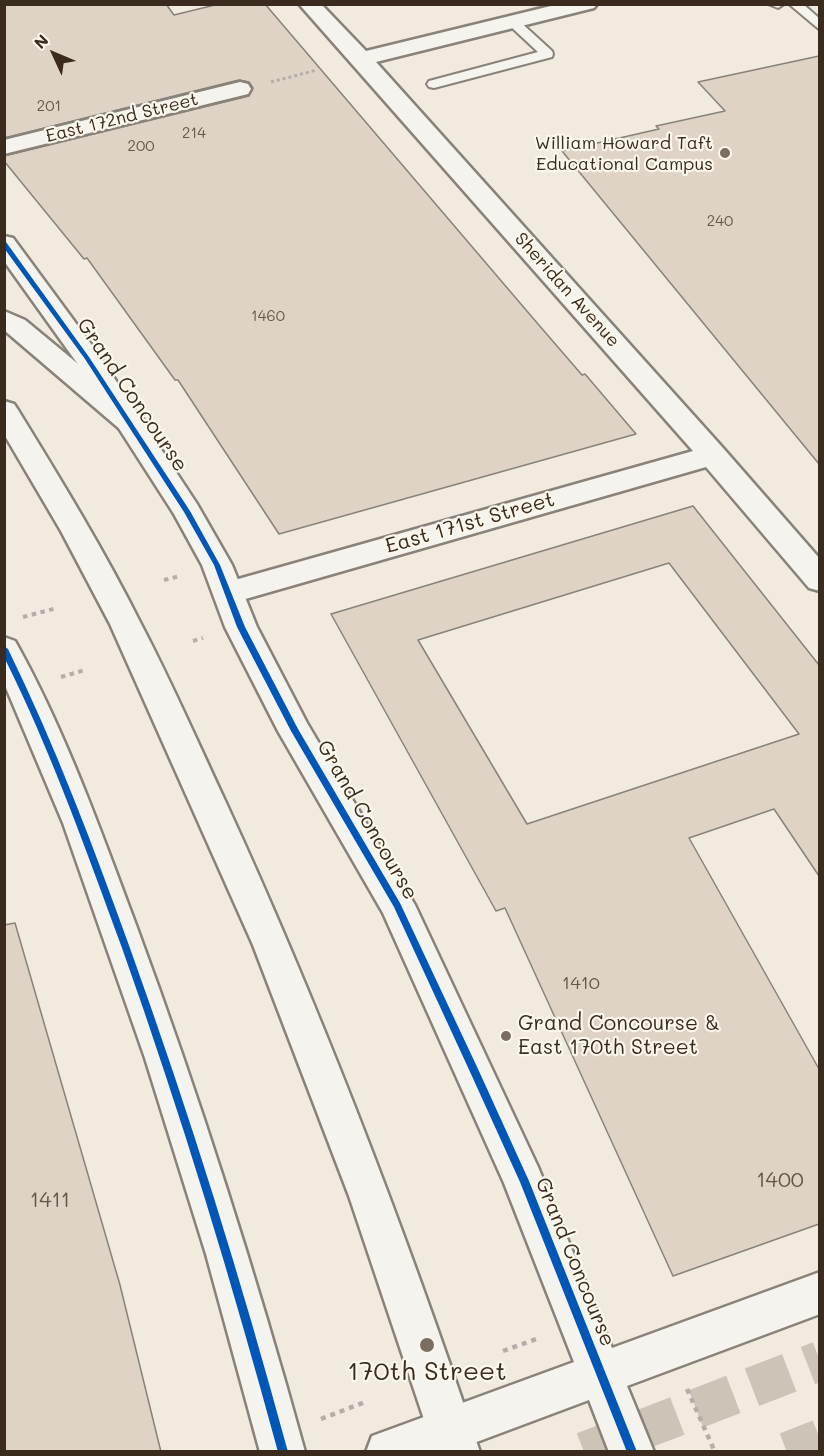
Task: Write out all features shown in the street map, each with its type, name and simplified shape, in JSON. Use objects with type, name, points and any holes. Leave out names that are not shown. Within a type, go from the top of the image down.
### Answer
[{"type":"street","name":"Sheridan Avenue","points":[[309,4],[361,59],[713,455],[819,580]]},
{"type":"street","points":[[361,59],[587,4]]},
{"type":"street","name":"East 172nd Street","points":[[4,147],[240,89]]},
{"type":"street","name":"Grand Concourse","points":[[4,243],[50,305],[131,423],[187,511],[217,565],[241,627],[295,731],[397,905],[524,1181],[632,1452]]},
{"type":"street","points":[[4,320],[16,326],[131,423]]},
{"type":"street","points":[[4,410],[64,511],[141,655],[246,885],[330,1090],[418,1329],[454,1440]]},
{"type":"street","name":"East 171st Street","points":[[228,592],[713,455]]},
{"type":"street","points":[[6,654],[83,831],[159,1042],[237,1286],[283,1452]]},
{"type":"street","points":[[388,1452],[454,1440],[601,1373],[819,1293]]},
{"type":"lane","points":[[795,4],[819,26]]},
{"type":"lane","points":[[434,84],[547,54],[513,22]]},
{"type":"path","points":[[272,82],[317,70]]},
{"type":"path","points":[[19,618],[57,608]]},
{"type":"path","points":[[58,677],[85,670]]},
{"type":"path","points":[[503,1351],[541,1337]]},
{"type":"path","points":[[685,1384],[715,1452]]},
{"type":"path","points":[[312,1422],[365,1402]]},
{"type":"building","points":[[4,4],[166,4],[174,15],[219,4],[265,4],[582,375],[585,374],[636,434],[279,534],[178,380],[175,380],[87,258],[84,259],[4,161],[4,156],[249,96],[253,88],[249,82],[239,80],[4,138]]},
{"type":"building","points":[[819,56],[819,464],[562,151],[659,129],[656,126],[725,111],[698,82]]},
{"type":"building","points":[[693,506],[819,665],[819,876],[774,809],[689,838],[819,1069],[819,1224],[673,1276],[505,908],[496,911],[331,614]],"holes":[[[669,563],[799,734],[527,824],[418,640]]]},
{"type":"building","points":[[15,923],[120,1285],[161,1452],[4,1452],[4,925]]},
{"type":"tunnel","points":[[584,1452],[820,1361]]},
{"type":"tunnel","points":[[787,1452],[820,1439]]},
{"type":"cycle path","points":[[4,243],[87,358],[187,511],[217,565],[241,627],[295,731],[397,905],[524,1181],[632,1452]]},
{"type":"cycle path","points":[[4,649],[37,718],[66,788],[165,1058],[207,1189],[283,1452]]},
{"type":"place","name":"William Howard Taft Educational Campus","points":[[725,153]]},
{"type":"place","name":"Grand Concourse & East 170th Street","points":[[506,1036]]},
{"type":"place","name":"170th Street","points":[[427,1345]]}]
